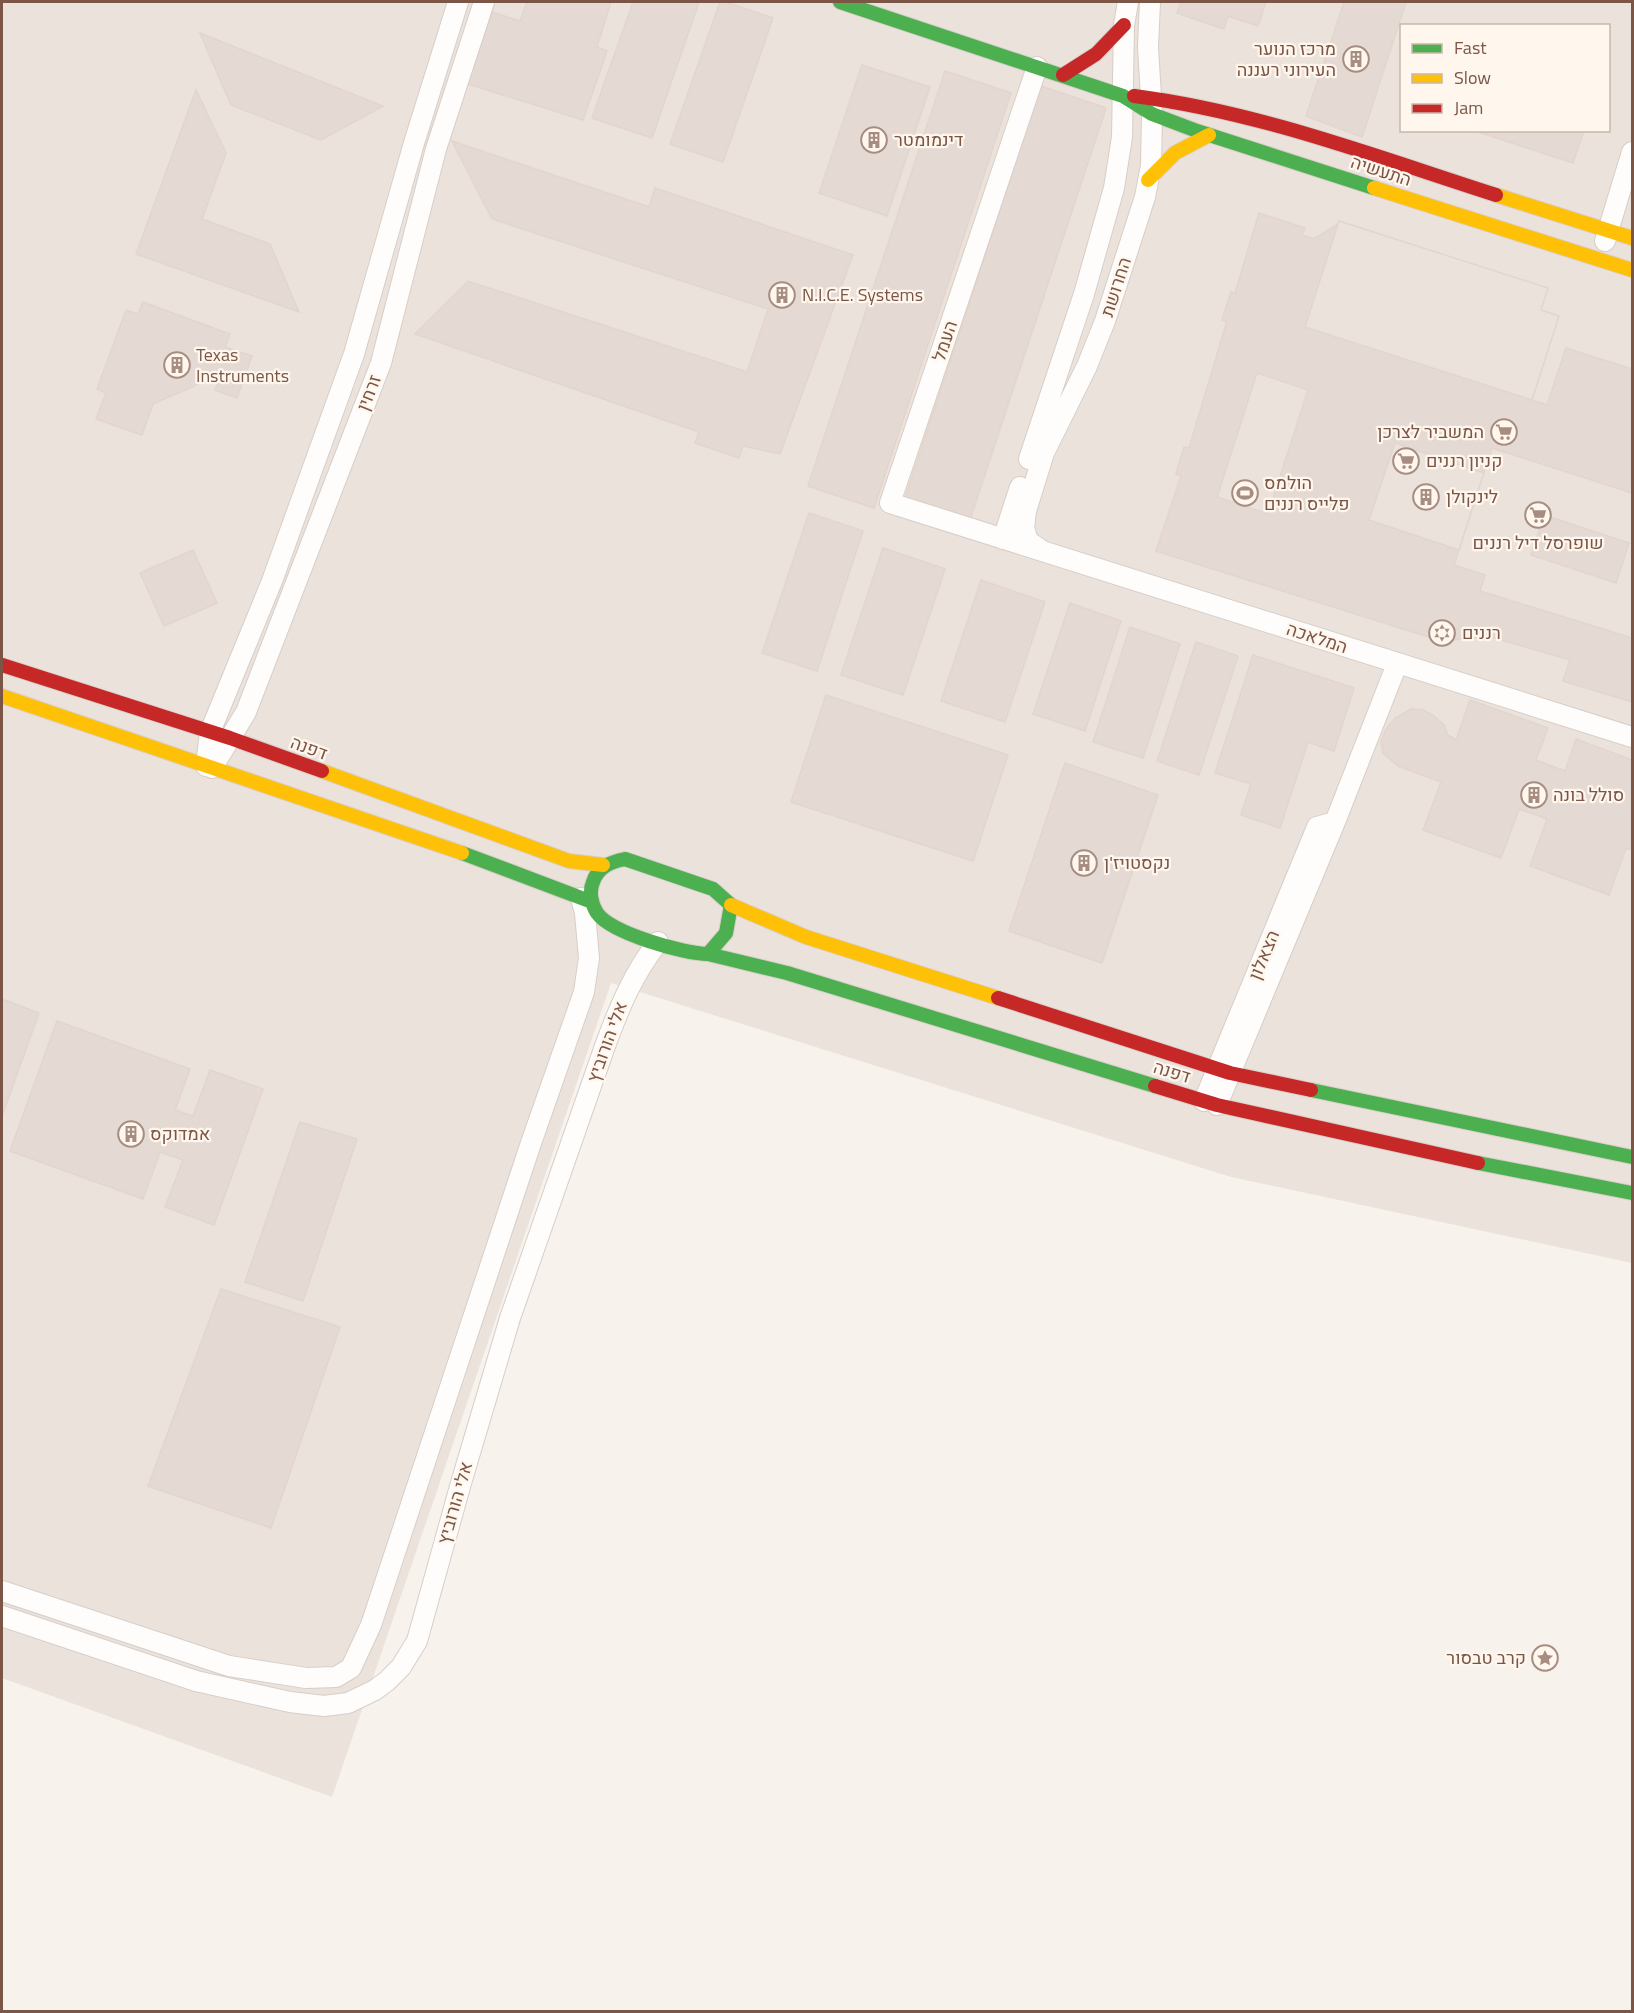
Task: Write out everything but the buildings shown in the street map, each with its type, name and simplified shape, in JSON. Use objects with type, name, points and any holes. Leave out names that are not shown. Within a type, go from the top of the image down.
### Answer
[{"type":"street","name":"זרחין","points":[[209,767],[210,732],[272,581],[354,354],[414,143],[458,2]]},
{"type":"street","name":"זרחין","points":[[209,767],[246,712],[381,363],[436,149],[484,2]]},
{"type":"street","name":"התעשיה","points":[[840,2],[1152,105],[1209,135],[1632,270]]},
{"type":"street","name":"החרושת","points":[[1003,539],[1084,294],[1114,188],[1122,137],[1124,26],[1128,2]]},
{"type":"street","name":"החרושת","points":[[1043,552],[1028,541],[1024,528],[1026,510],[1044,453],[1087,366],[1105,321],[1145,197],[1151,166],[1152,105],[1148,47],[1150,2]]},
{"type":"street","points":[[1063,75],[1098,54],[1111,43],[1124,26]]},
{"type":"street","name":"העמל","points":[[1003,539],[890,503],[1037,67]]},
{"type":"street","name":"התעשיה","points":[[1152,105],[1223,111],[1271,123],[1632,238]]},
{"type":"street","points":[[1148,180],[1173,153],[1209,135]]},
{"type":"street","points":[[1599,260],[1632,152]]},
{"type":"street","name":"המלאכה","points":[[1003,539],[1632,737]]},
{"type":"street","name":"דפנה","points":[[2,664],[230,738],[569,861],[603,865],[625,859],[713,889],[731,905],[806,937],[1224,1071],[1632,1156]]},
{"type":"street","name":"הצאלון","points":[[1211,1103],[1335,822],[1397,664]]},
{"type":"street","points":[[2,696],[489,862],[586,900]]},
{"type":"street","points":[[2,1591],[229,1666],[306,1678],[336,1677],[351,1668],[371,1625],[527,1154],[584,992],[589,958],[586,900],[597,873],[603,865]]},
{"type":"street","name":"דפנה","points":[[586,900],[599,916],[615,928],[690,953],[708,954],[787,973],[1211,1103],[1470,1161],[1632,1193]]},
{"type":"street","points":[[708,954],[725,938],[731,905]]},
{"type":"street","name":"אלי הורוביץ","points":[[2,1616],[196,1681],[290,1702],[324,1706],[348,1703],[375,1690],[401,1667],[417,1641],[510,1318],[605,1046],[626,992],[639,967],[658,942]]},
{"type":"shaded area","points":[[2,2],[1632,2],[1632,1263],[1231,1177],[611,983],[332,1797],[2,1678]]},
{"type":"traffic: fast","points":[[840,2],[1123,96],[1152,114],[1197,131],[1374,188]]},
{"type":"traffic: fast","points":[[462,853],[592,902]]},
{"type":"traffic: fast","points":[[625,859],[713,889],[731,905],[726,933],[708,954],[682,950],[632,935],[605,921],[597,913],[591,897],[595,877],[605,866],[625,859]]},
{"type":"traffic: fast","points":[[708,954],[787,973],[1155,1086]]},
{"type":"traffic: fast","points":[[1311,1090],[1632,1157]]},
{"type":"traffic: fast","points":[[1478,1163],[1632,1193]]},
{"type":"traffic: slow","points":[[1148,180],[1175,153],[1209,135]]},
{"type":"traffic: slow","points":[[1374,188],[1632,270]]},
{"type":"traffic: slow","points":[[1496,195],[1632,238]]},
{"type":"traffic: slow","points":[[2,696],[462,853]]},
{"type":"traffic: slow","points":[[322,771],[569,861],[603,865]]},
{"type":"traffic: slow","points":[[731,905],[806,937],[998,998]]},
{"type":"traffic: jam","points":[[1063,75],[1096,54],[1124,25]]},
{"type":"traffic: jam","points":[[1134,96],[1181,103],[1272,124],[1496,195]]},
{"type":"traffic: jam","points":[[2,665],[230,738],[322,771]]},
{"type":"traffic: jam","points":[[998,998],[1230,1073],[1311,1090]]},
{"type":"traffic: jam","points":[[1155,1086],[1217,1105],[1478,1163]]},
{"type":"place","name":"מרכז הנוער העירוני רעננה","points":[[1356,59]]},
{"type":"place","name":"דינמומטר","points":[[874,140]]},
{"type":"place","name":"N.I.C.E. Systems","points":[[782,295]]},
{"type":"place","name":"Texas Instruments","points":[[177,365]]},
{"type":"place","name":"המשביר לצרכן","points":[[1504,432]]},
{"type":"place","name":"קניון רננים","points":[[1406,461]]},
{"type":"place","name":"הולמס פלייס רננים","points":[[1245,493]]},
{"type":"place","name":"לינקולן","points":[[1426,497]]},
{"type":"place","name":"שופרסל דיל רננים","points":[[1538,515]]},
{"type":"place","name":"רננים","points":[[1442,633]]},
{"type":"place","name":"סולל בונה","points":[[1534,795]]},
{"type":"place","name":"נקסטויז'ן","points":[[1084,863]]},
{"type":"place","name":"אמדוקס","points":[[131,1134]]},
{"type":"place","name":"קרב טבסור","points":[[1545,1658]]}]
